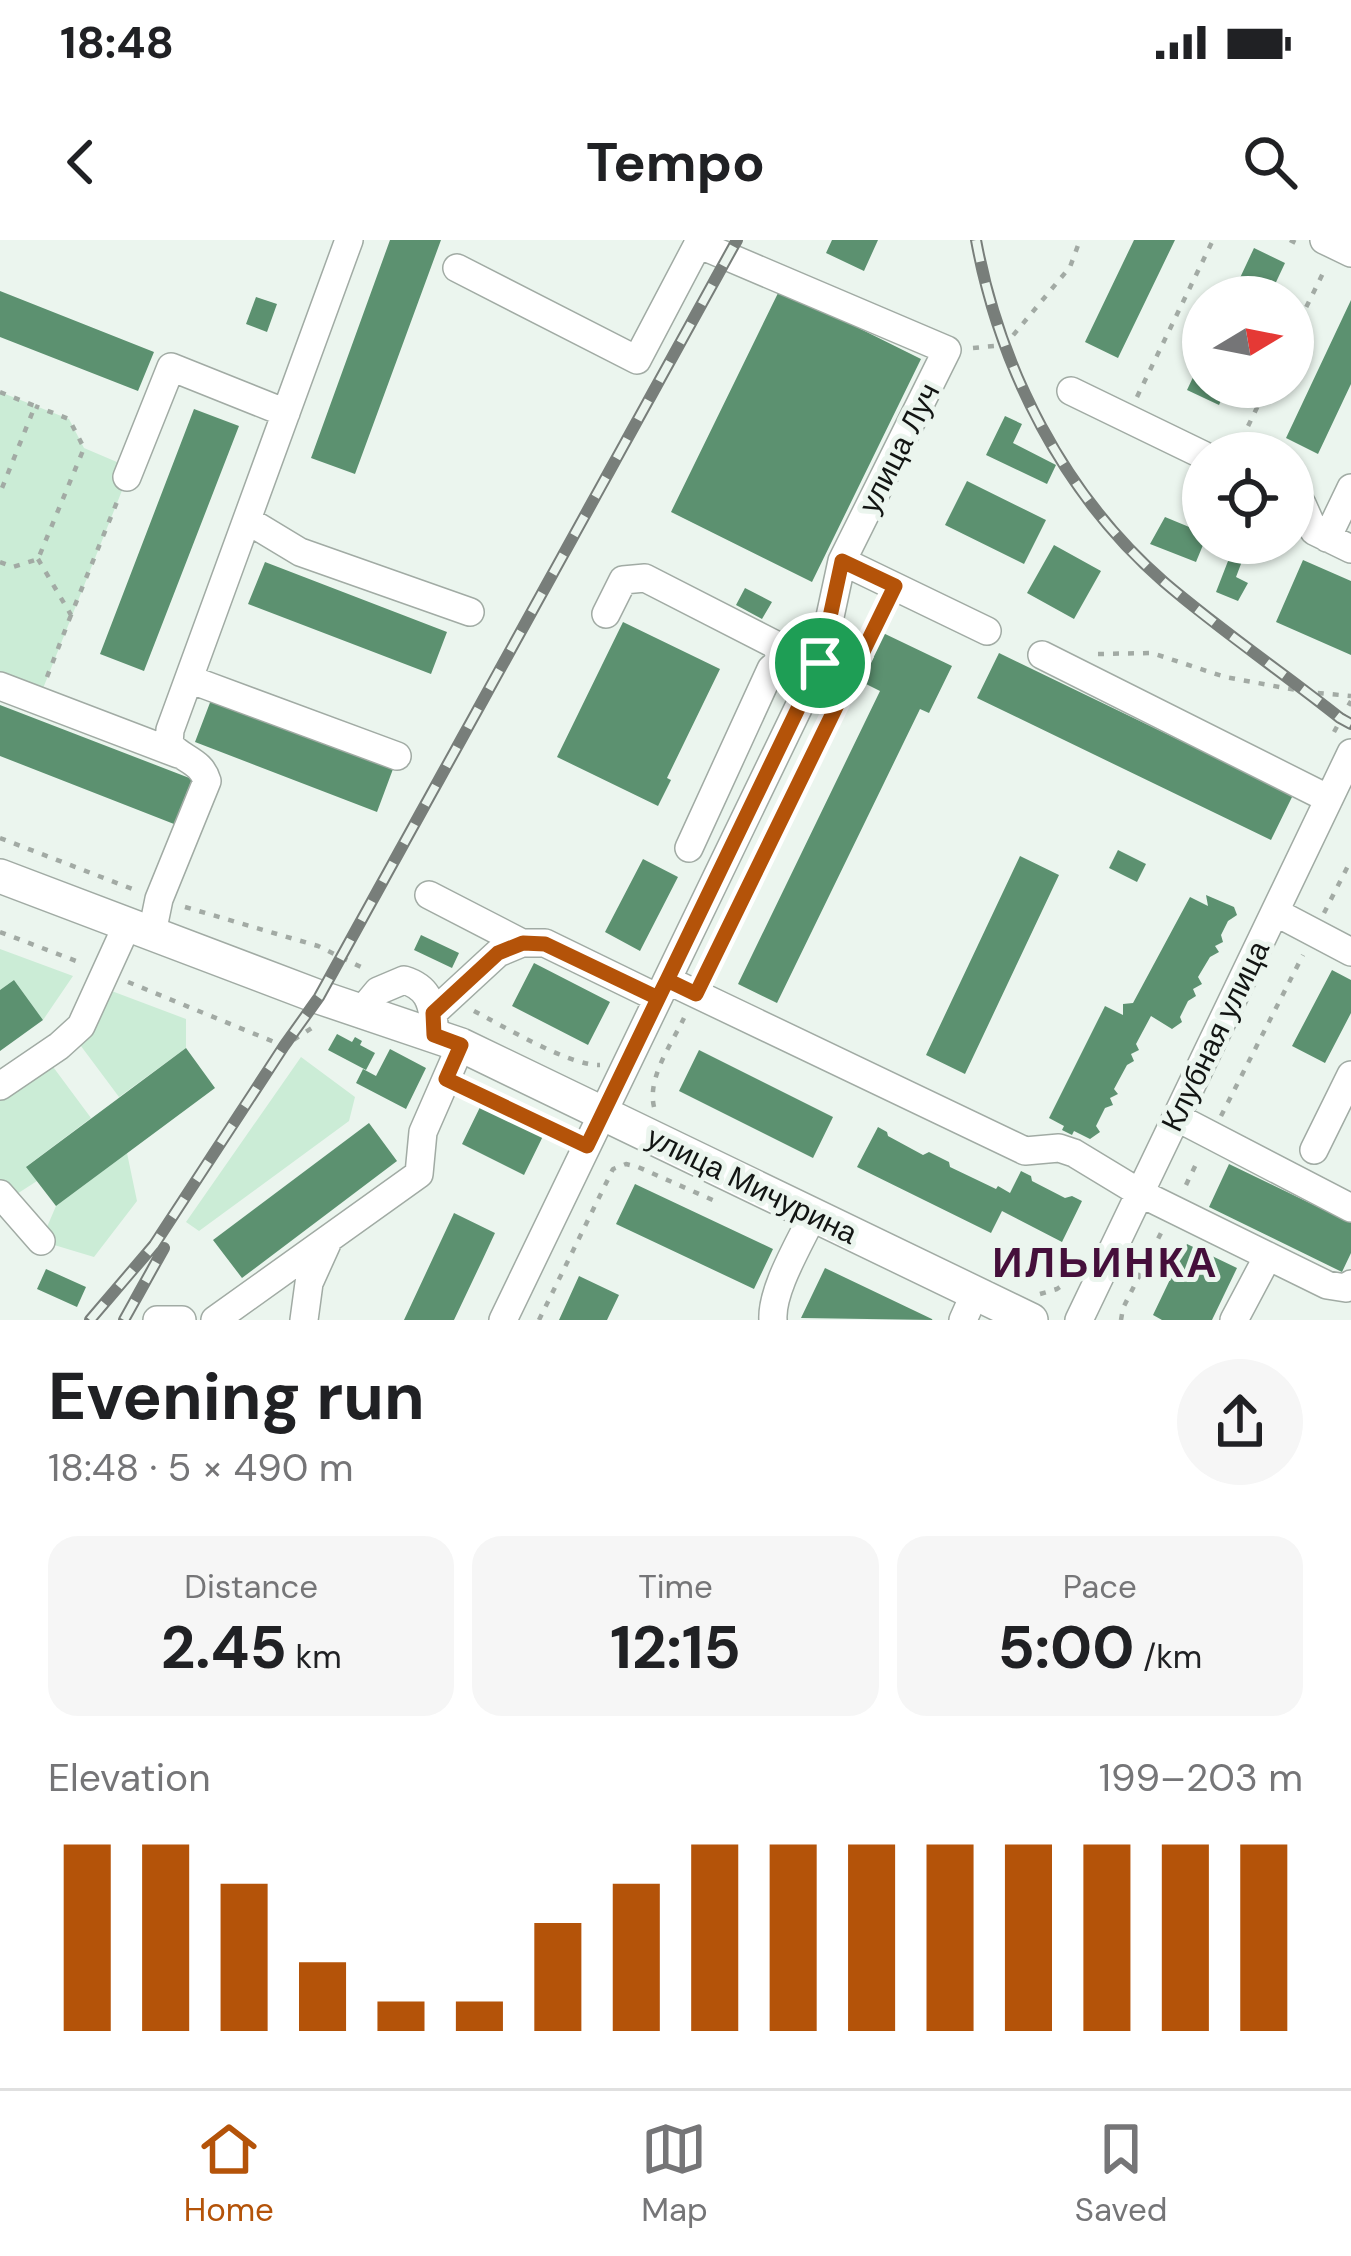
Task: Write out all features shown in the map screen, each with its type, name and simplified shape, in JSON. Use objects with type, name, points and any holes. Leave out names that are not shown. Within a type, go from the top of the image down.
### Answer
[{"type":"main road","name":"улица Мичурина","points":[[0,876],[319,997],[444,1023],[603,1113],[814,1215],[969,1307],[1031,1320]]},
{"type":"street","points":[[178,754],[170,744],[170,730],[350,240]]},
{"type":"street","points":[[457,268],[637,360],[698,242]]},
{"type":"street","name":"улица Луч","points":[[503,1320],[820,663],[842,561],[947,350],[698,242]]},
{"type":"street","points":[[127,477],[171,367],[286,413]]},
{"type":"street","points":[[1071,391],[1182,445]]},
{"type":"street","points":[[1339,543],[1351,488]]},
{"type":"street","points":[[247,520],[300,552],[470,612]]},
{"type":"street","points":[[842,561],[987,631]]},
{"type":"street","points":[[606,614],[623,580],[645,578],[776,645],[781,659]]},
{"type":"street","points":[[1042,656],[1329,799]]},
{"type":"street","points":[[781,659],[820,663]]},
{"type":"street","points":[[689,848],[772,669],[781,659]]},
{"type":"street","points":[[189,679],[397,756]]},
{"type":"street","points":[[0,686],[194,761],[207,781],[159,899],[107,973],[81,1026],[0,1086]]},
{"type":"street","name":"Клубная улица","points":[[1079,1320],[1349,763]]},
{"type":"street","points":[[428,895],[523,943],[545,944],[663,989],[696,994],[1025,1151],[1059,1148],[1074,1153],[1140,1193],[1327,1285],[1346,1288],[1351,1284]]},
{"type":"street","points":[[1275,912],[1351,952]]},
{"type":"street","points":[[444,1023],[464,987],[498,953],[523,943]]},
{"type":"street","points":[[215,1320],[419,1174],[423,1132],[446,1079],[444,1023],[424,990],[404,980],[379,991],[362,1009]]},
{"type":"street","points":[[1314,1150],[1351,1075]]},
{"type":"street","points":[[1176,1117],[1351,1208]]},
{"type":"street","points":[[0,1194],[41,1241]]},
{"type":"street","points":[[773,1320],[776,1296],[814,1215]]},
{"type":"street","points":[[304,1320],[309,1282],[330,1238]]},
{"type":"street","points":[[1234,1320],[1268,1256]]},
{"type":"street","points":[[157,1320],[182,1320]]},
{"type":"path","points":[[947,350],[1004,345],[1070,267],[1080,240]]},
{"type":"path","points":[[1127,418],[1213,240]]},
{"type":"path","points":[[1314,292],[1337,246]]},
{"type":"path","points":[[0,392],[69,418],[84,448],[38,559],[13,567],[0,562]]},
{"type":"path","points":[[0,493],[35,406]]},
{"type":"path","points":[[38,701],[127,477]]},
{"type":"path","points":[[38,559],[71,615]]},
{"type":"path","points":[[660,1116],[651,1095],[656,1077],[895,586]]},
{"type":"path","points":[[1086,654],[1152,653],[1225,677],[1351,696]]},
{"type":"path","points":[[0,838],[159,899],[318,946],[394,983]]},
{"type":"path","points":[[1121,1320],[1351,860]]},
{"type":"path","points":[[0,932],[284,1046],[328,1017]]},
{"type":"path","points":[[444,1023],[592,1066],[603,1064]]},
{"type":"path","points":[[446,1079],[587,1146]]},
{"type":"path","points":[[538,1320],[613,1169],[626,1164],[638,1167],[720,1204]]},
{"type":"green space","points":[[0,392],[69,419],[84,448],[131,468],[38,701],[0,686]]},
{"type":"green space","points":[[0,949],[73,976],[43,1020],[14,980],[0,990]]},
{"type":"green space","points":[[101,987],[186,1019],[186,1048],[119,1097],[72,1034]]},
{"type":"green space","points":[[45,1056],[91,1118],[27,1166],[37,1181],[6,1201],[0,1194],[0,1086]]},
{"type":"green space","points":[[301,1057],[355,1097],[349,1121],[199,1231],[186,1222]]},
{"type":"green space","points":[[127,1153],[137,1201],[94,1257],[41,1241],[56,1206]]},
{"type":"building","points":[[390,240],[441,240],[355,474],[311,458]]},
{"type":"building","points":[[832,240],[878,240],[864,271],[826,253]]},
{"type":"building","points":[[1134,240],[1175,240],[1118,358],[1085,342]]},
{"type":"building","points":[[1254,248],[1285,263],[1279,276],[1241,276]]},
{"type":"building","points":[[780,289],[921,359],[812,582],[671,512]]},
{"type":"building","points":[[0,291],[154,352],[138,391],[0,337]]},
{"type":"building","points":[[256,297],[277,304],[267,332],[246,324]]},
{"type":"building","points":[[1351,300],[1351,384],[1318,454],[1314,432],[1289,432],[1300,408],[1314,408],[1314,379]]},
{"type":"building","points":[[194,409],[239,426],[144,671],[100,654]]},
{"type":"building","points":[[1005,416],[1022,424],[1013,443],[1056,465],[1047,484],[986,455]]},
{"type":"building","points":[[967,481],[1046,520],[1024,564],[945,525]]},
{"type":"building","points":[[1165,517],[1182,524],[1182,557],[1150,544]]},
{"type":"building","points":[[1054,545],[1101,571],[1074,619],[1027,593]]},
{"type":"building","points":[[265,562],[447,632],[431,674],[248,604]]},
{"type":"building","points":[[1227,564],[1241,564],[1236,577],[1248,583],[1238,601],[1216,592]]},
{"type":"building","points":[[1301,564],[1351,581],[1351,655],[1276,622]]},
{"type":"building","points":[[745,588],[772,602],[762,619],[736,605]]},
{"type":"building","points":[[623,622],[720,669],[658,806],[557,757]]},
{"type":"building","points":[[881,632],[952,666],[929,713],[920,709],[777,1003],[738,984],[880,691],[862,682]]},
{"type":"building","points":[[999,653],[1293,795],[1271,840],[977,698]]},
{"type":"building","points":[[211,700],[393,769],[377,812],[195,742]]},
{"type":"building","points":[[0,705],[192,779],[174,824],[0,756]]},
{"type":"building","points":[[1118,850],[1146,864],[1137,882],[1109,868]]},
{"type":"building","points":[[1020,856],[1059,875],[965,1074],[926,1055]]},
{"type":"building","points":[[643,859],[678,877],[640,951],[605,932]]},
{"type":"building","points":[[1206,895],[1234,907],[1237,915],[1228,921],[1223,942],[1215,946],[1219,952],[1210,957],[1198,977],[1202,984],[1193,989],[1196,996],[1188,1001],[1182,1022],[1172,1029],[1151,1016],[1136,1044],[1139,1050],[1131,1054],[1134,1061],[1114,1089],[1118,1094],[1110,1098],[1113,1105],[1105,1108],[1096,1126],[1100,1132],[1090,1139],[1062,1130],[1064,1126],[1049,1118],[1105,1006],[1123,1015],[1123,1004],[1133,1003],[1190,897],[1208,906]]},
{"type":"building","points":[[421,935],[459,953],[452,968],[414,950]]},
{"type":"building","points":[[534,963],[610,1002],[588,1045],[512,1006]]},
{"type":"building","points":[[1332,970],[1351,980],[1351,1013],[1325,1063],[1292,1046]]},
{"type":"building","points":[[14,980],[43,1020],[0,1051],[0,990]]},
{"type":"building","points":[[337,1034],[352,1042],[355,1037],[375,1053],[366,1070],[328,1050]]},
{"type":"building","points":[[186,1048],[215,1088],[56,1206],[26,1167]]},
{"type":"building","points":[[390,1049],[426,1068],[406,1109],[356,1083],[363,1069],[376,1076]]},
{"type":"building","points":[[699,1050],[833,1117],[813,1158],[679,1091]]},
{"type":"building","points":[[483,1101],[545,1132],[524,1175],[462,1144]]},
{"type":"building","points":[[369,1123],[397,1161],[242,1278],[213,1240]]},
{"type":"building","points":[[878,1127],[923,1155],[929,1152],[996,1189],[1010,1193],[1021,1171],[1065,1198],[1082,1201],[1062,1242],[1002,1211],[991,1233],[857,1167]]},
{"type":"building","points":[[1229,1164],[1351,1223],[1351,1253],[1342,1272],[1209,1207]]},
{"type":"building","points":[[635,1184],[773,1249],[754,1289],[616,1224]]},
{"type":"building","points":[[454,1213],[495,1233],[482,1261],[454,1320],[404,1320]]},
{"type":"building","points":[[1187,1244],[1237,1268],[1212,1320],[1162,1320],[1153,1315]]},
{"type":"building","points":[[825,1268],[934,1320],[801,1318]]},
{"type":"building","points":[[46,1269],[86,1287],[77,1307],[37,1289]]},
{"type":"building","points":[[579,1276],[619,1295],[607,1320],[559,1320]]},
{"type":"railway","points":[[90,1320],[154,1245],[319,997],[737,240]]},
{"type":"railway","points":[[976,240],[1001,336],[1020,382],[1067,470],[1096,510],[1164,582],[1351,724]]},
{"type":"railway","points":[[124,1320],[164,1248]]},
{"type":"district","name":"ИЛЬИНКА","points":[[1106,1262]]},
{"type":"route","points":[[820,663],[658,998],[587,1146],[446,1079],[461,1045],[434,1035],[433,1013],[498,953],[523,943],[545,944],[658,998],[667,980],[696,994],[895,586],[842,561],[820,663]]}]
